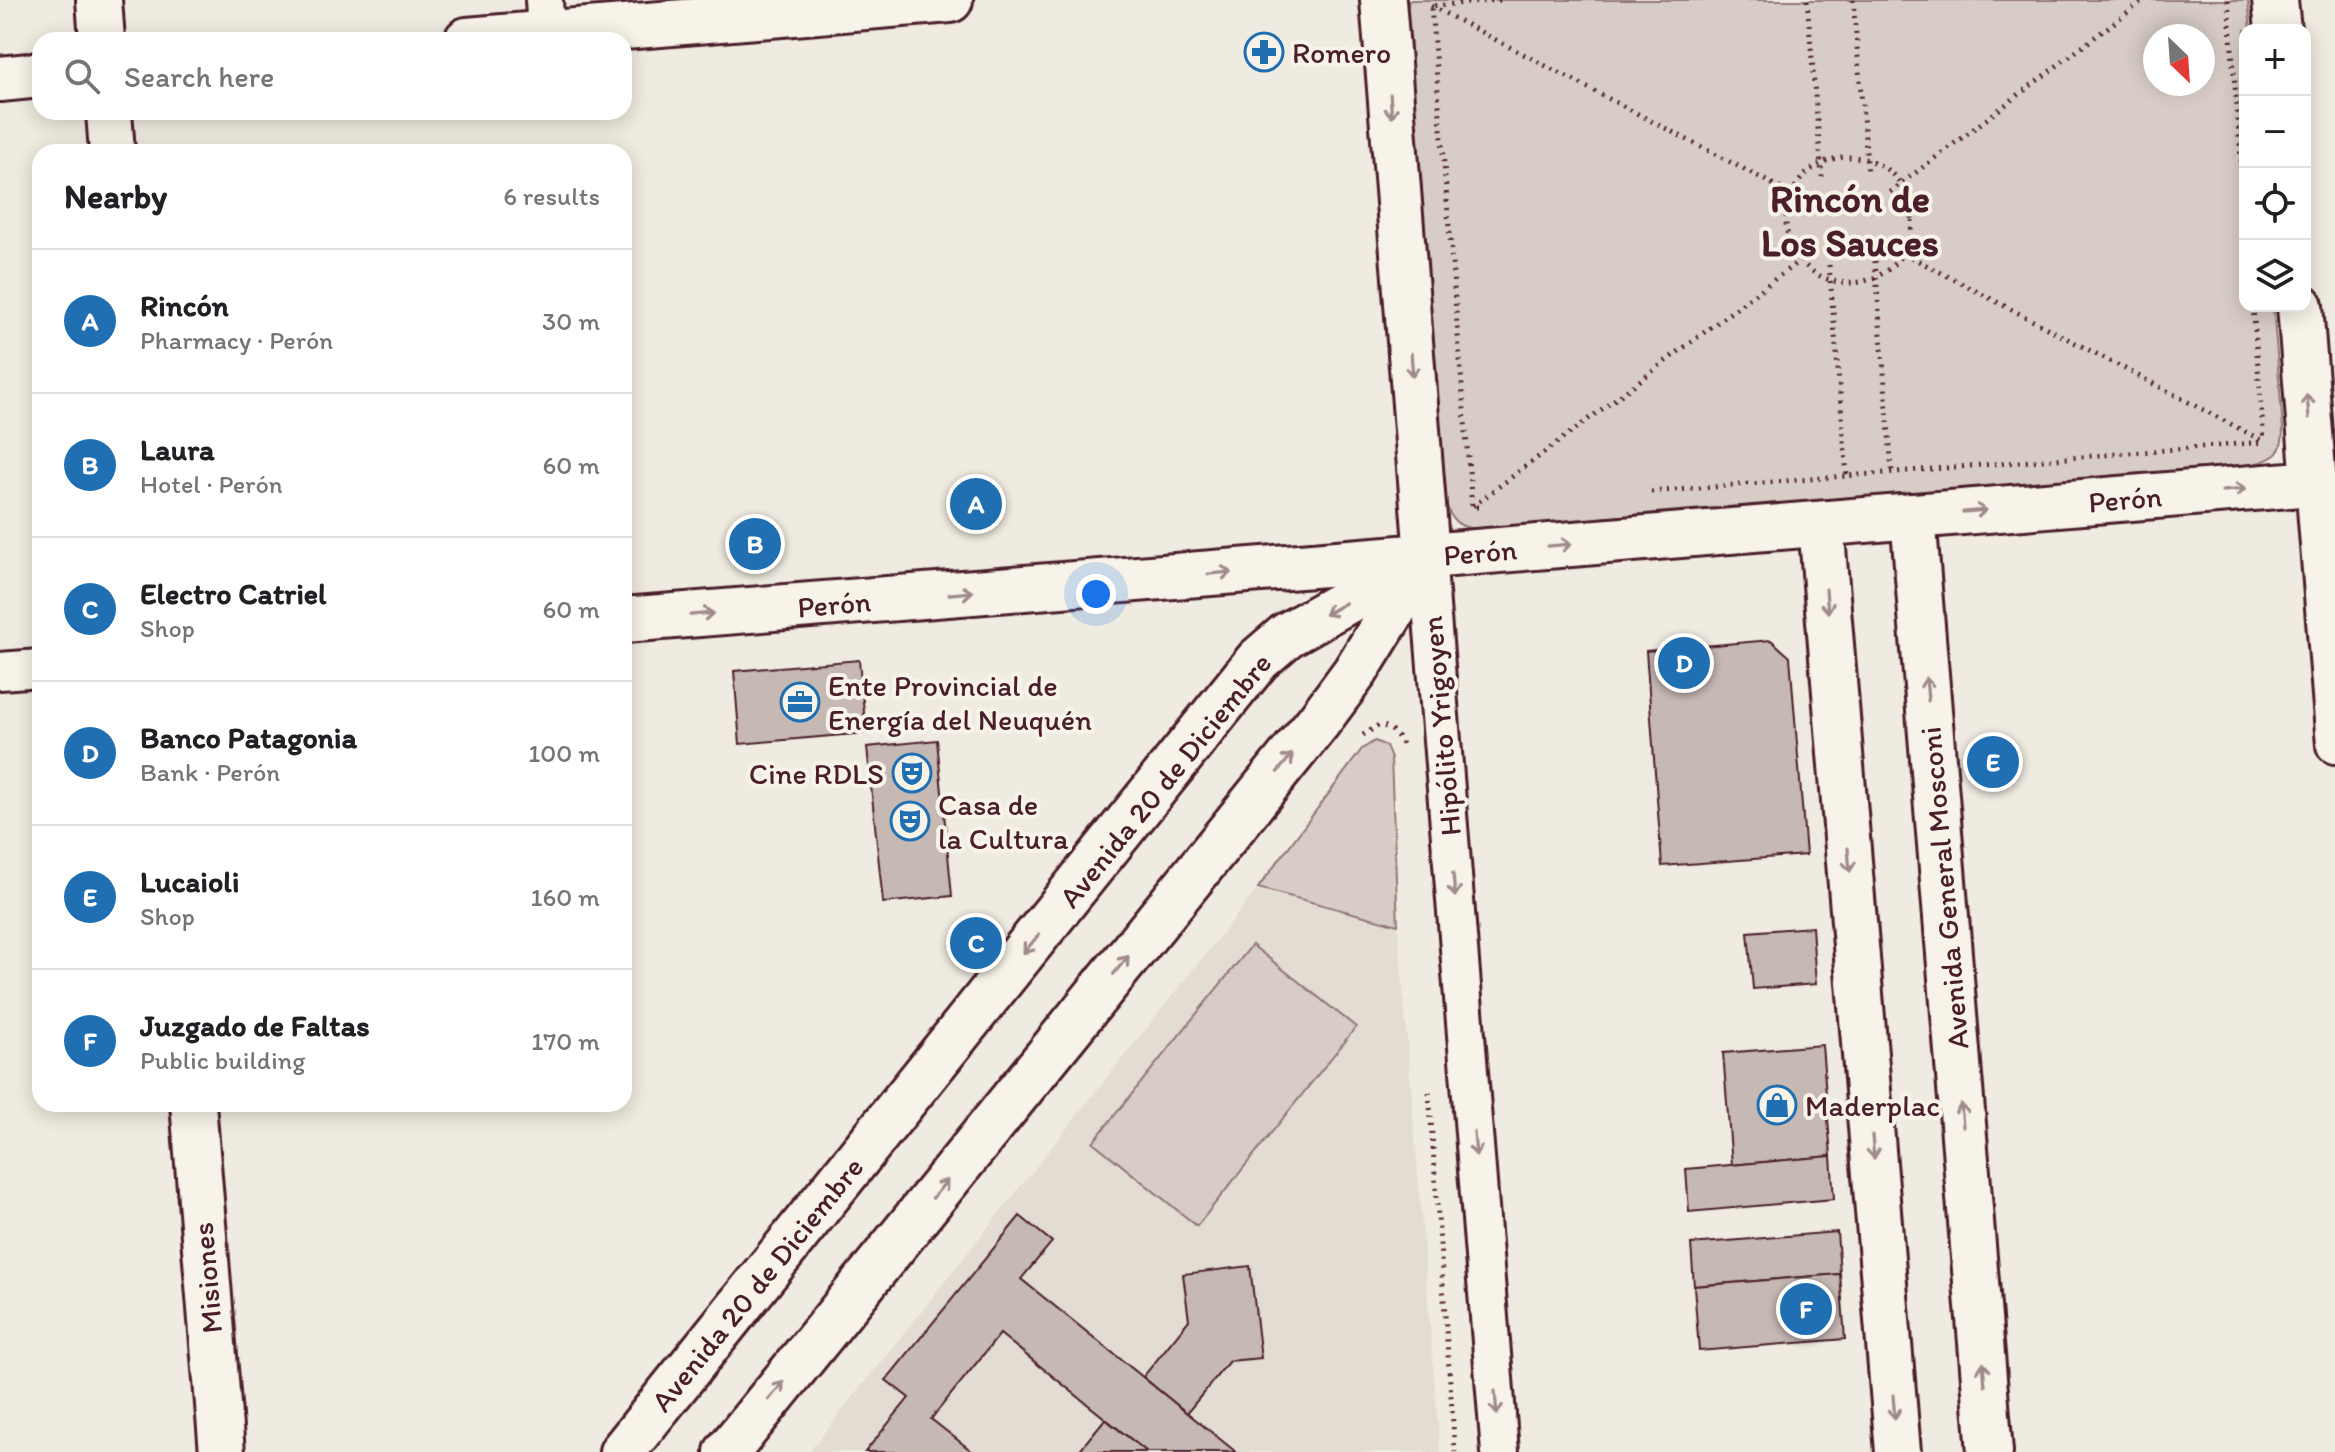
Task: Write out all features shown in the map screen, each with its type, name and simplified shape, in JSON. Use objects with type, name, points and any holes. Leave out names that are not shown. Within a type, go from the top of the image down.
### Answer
[{"type":"street","points":[[99,0],[101,32]]},
{"type":"street","points":[[494,32],[545,17],[950,0]]},
{"type":"street","name":"Hipólito Yrigoyen","points":[[1383,0],[1500,1452]]},
{"type":"street","points":[[2275,0],[2277,24]]},
{"type":"street","points":[[0,79],[32,76]]},
{"type":"street","points":[[110,120],[111,144]]},
{"type":"street","points":[[2301,312],[2330,491],[2335,745]]},
{"type":"street","name":"Perón","points":[[632,619],[1913,516],[2330,491]]},
{"type":"street","name":"Avenida General Mosconi","points":[[1913,516],[1990,1452]]},
{"type":"street","points":[[1821,524],[1898,1452]]},
{"type":"street","points":[[727,1452],[1318,722],[1355,672],[1427,556]]},
{"type":"street","name":"Avenida 20 de Diciembre","points":[[622,1452],[1258,660],[1287,635],[1427,556]]},
{"type":"street","points":[[0,671],[32,669]]},
{"type":"street","name":"Misiones","points":[[194,1112],[222,1452]]},
{"type":"path","points":[[1431,6],[1502,0]]},
{"type":"path","points":[[1807,0],[1822,177]]},
{"type":"path","points":[[1853,0],[1868,174]]},
{"type":"path","points":[[1890,192],[2144,0]]},
{"type":"path","points":[[2228,0],[2242,168]]},
{"type":"path","points":[[1431,6],[1803,200]]},
{"type":"path","points":[[1431,6],[1472,507]]},
{"type":"path","points":[[1851,157],[1866,159],[1879,164],[1901,183],[1912,210],[1912,225],[1903,253],[1887,271],[1861,282],[1831,281],[1814,273],[1799,260],[1791,246],[1786,230],[1786,214],[1791,194],[1797,184],[1821,163],[1851,157]]},
{"type":"path","points":[[1890,246],[2264,442]]},
{"type":"path","points":[[1472,507],[1811,252]]},
{"type":"path","points":[[1875,261],[1892,472]]},
{"type":"path","points":[[1829,265],[1847,476]]},
{"type":"path","points":[[2253,312],[2264,442]]},
{"type":"path","points":[[1644,493],[2264,442]]},
{"type":"path","points":[[1472,507],[1488,506]]},
{"type":"path","points":[[1361,737],[1379,725],[1390,728],[1405,753]]},
{"type":"path","points":[[1429,1092],[1455,1452]]},
{"type":"shaded area","points":[[1409,0],[2248,0],[2250,24],[2239,24],[2239,312],[2273,312],[2283,428],[2280,449],[2273,457],[2253,464],[1478,529],[1461,525],[1453,519],[1446,503],[1406,16]]},
{"type":"shaded area","points":[[1375,741],[1386,746],[1391,759],[1398,925],[1258,888],[1362,749]]},
{"type":"shaded area","points":[[1258,888],[1398,925],[1440,1452],[809,1452]]},
{"type":"shaded area","points":[[1252,945],[1356,1027],[1197,1226],[1093,1142]]},
{"type":"building","points":[[1771,640],[1790,657],[1806,855],[1662,866],[1646,651]]},
{"type":"building","name":"Ente Provincial de Energía del Neuquén","points":[[859,660],[866,733],[740,744],[734,671]]},
{"type":"building","name":"Casa de la Cultura","points":[[937,740],[952,896],[883,903],[867,747]]},
{"type":"building","points":[[1812,927],[1816,984],[1753,989],[1748,932]]},
{"type":"building","name":"Maderplac","points":[[1822,1045],[1831,1156],[1732,1165],[1723,1053]]},
{"type":"building","points":[[1831,1156],[1834,1199],[1689,1212],[1686,1169]]},
{"type":"building","points":[[1020,1216],[1052,1242],[1021,1279],[1236,1452],[1147,1452],[1000,1334],[931,1419],[973,1452],[865,1452],[909,1398],[886,1380]]},
{"type":"building","points":[[1837,1232],[1840,1274],[1694,1286],[1691,1244]]},
{"type":"building","points":[[1250,1266],[1261,1358],[1229,1361],[1187,1413],[1143,1377],[1189,1320],[1183,1274]]},
{"type":"building","points":[[1840,1274],[1845,1339],[1699,1351],[1694,1286]]},
{"type":"building","points":[[1105,1419],[1147,1452],[1078,1452]]},
{"type":"place","name":"Romero","points":[[1264,52]]},
{"type":"place","name":"Rincón","points":[[976,504]]},
{"type":"place","name":"Laura","points":[[755,544]]},
{"type":"place","name":"Banco Patagonia","points":[[1684,663]]},
{"type":"place","name":"Ente Provincial de Energía del Neuquén","points":[[800,702]]},
{"type":"place","name":"Lucaioli","points":[[1993,762]]},
{"type":"place","name":"Cine RDLS","points":[[912,773]]},
{"type":"place","name":"Casa de la Cultura","points":[[910,821]]},
{"type":"place","name":"Electro Catriel","points":[[976,943]]},
{"type":"place","name":"Maderplac","points":[[1777,1105]]},
{"type":"place","name":"Juzgado de Faltas","points":[[1806,1309]]},
{"type":"district","name":"Rincón de Los Sauces","points":[[1850,221]]}]
